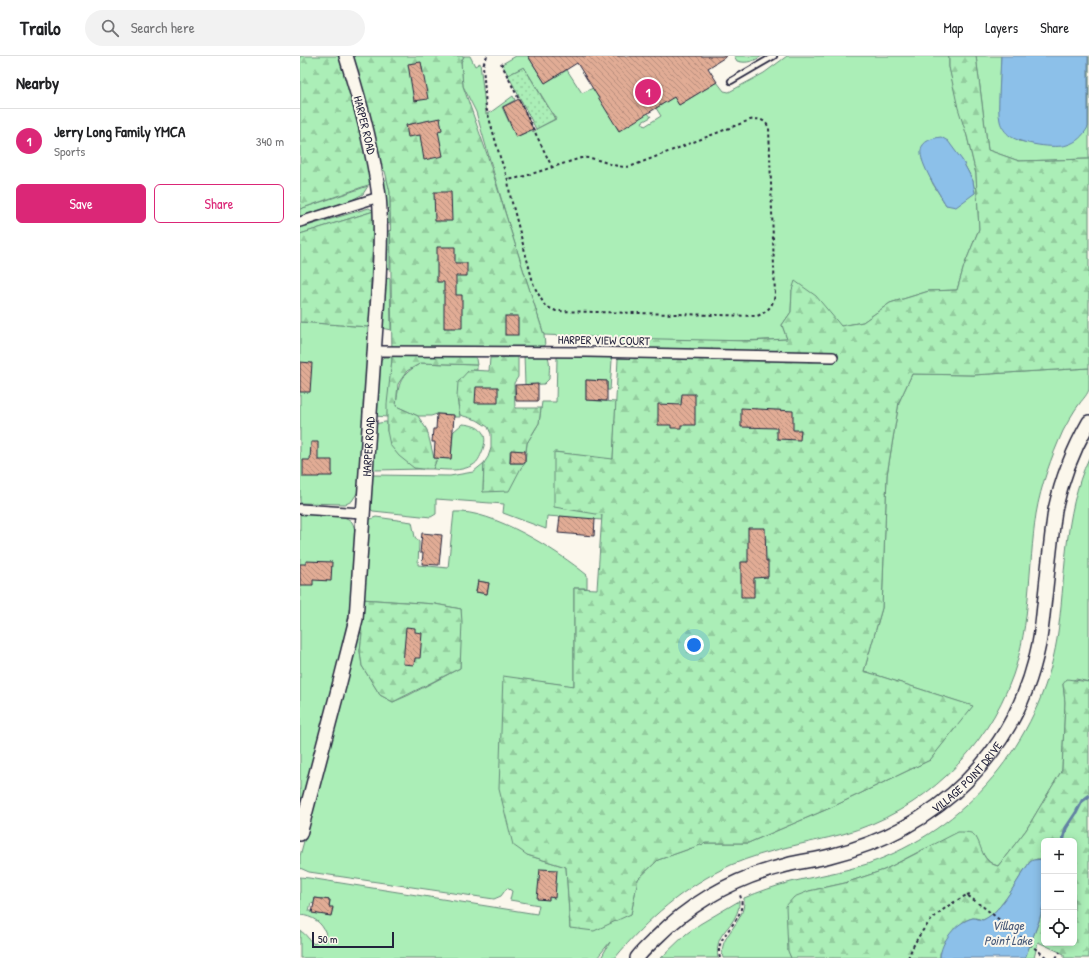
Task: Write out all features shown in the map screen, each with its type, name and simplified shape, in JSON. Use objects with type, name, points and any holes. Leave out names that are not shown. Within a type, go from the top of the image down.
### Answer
[{"type":"main road","name":"HARPER ROAD","points":[[300,834],[340,686],[356,619],[381,241],[379,197],[372,155],[355,84],[346,56]]},
{"type":"main road","name":"VILLAGE POINT DRIVE","points":[[637,958],[666,928],[695,905],[734,883],[758,873],[788,864],[829,856],[869,845],[893,834],[926,815],[945,801],[973,775],[992,752],[1011,721],[1023,696],[1032,670],[1039,644],[1058,494],[1069,462],[1089,422]]},
{"type":"street","points":[[300,222],[379,197]]},
{"type":"street","name":"HARPER VIEW COURT","points":[[374,351],[587,352],[833,357]]},
{"type":"street","points":[[300,509],[362,513]]},
{"type":"lane","points":[[730,81],[774,56]]},
{"type":"path","points":[[487,56],[483,65],[486,107],[508,180],[510,195],[534,286],[550,310],[758,316],[767,310],[773,303],[775,295],[769,128],[766,122],[759,119],[750,120],[632,166],[619,167],[590,157],[581,158],[508,180]]},
{"type":"path","points":[[501,63],[552,167]]},
{"type":"path","points":[[720,958],[719,949],[722,941],[734,923],[742,903],[734,883]]},
{"type":"path","points":[[908,958],[914,942],[927,924],[946,907],[972,893]]},
{"type":"path","points":[[967,895],[1047,958]]},
{"type":"path","points":[[1056,958],[1060,952]]},
{"type":"green space","points":[[300,56],[340,56],[366,148],[371,184],[300,209]]},
{"type":"green space","points":[[352,56],[464,56],[461,62],[463,86],[487,154],[544,335],[545,346],[474,347],[477,365],[421,363],[407,371],[398,384],[396,406],[418,416],[427,430],[434,458],[437,458],[433,469],[414,468],[399,456],[390,445],[387,431],[387,404],[392,359],[390,192],[385,171],[382,170],[365,99]]},
{"type":"green space","points":[[464,56],[470,56],[475,66],[480,63],[486,114],[513,96],[515,100],[502,107],[516,137],[532,130],[533,132],[556,119],[524,67],[508,75],[502,64],[516,56],[528,56],[545,83],[567,70],[582,93],[593,88],[648,113],[651,117],[642,122],[645,126],[661,116],[656,108],[674,97],[679,105],[717,82],[724,91],[729,92],[764,73],[787,56],[949,56],[949,67],[976,174],[979,229],[964,266],[957,290],[929,291],[890,303],[863,322],[841,326],[792,290],[791,312],[782,325],[787,339],[696,341],[544,335],[508,222],[476,112],[463,86],[461,62]],"holes":[[[922,159],[962,160],[973,181],[975,193],[946,205],[933,184]]]},
{"type":"green space","points":[[734,56],[762,56],[753,61],[744,62],[737,61]]},
{"type":"green space","points":[[949,56],[976,56],[988,150],[1019,161],[1089,159],[1089,368],[973,375],[912,374],[899,402],[887,475],[882,608],[864,671],[973,706],[930,760],[830,808],[748,843],[706,843],[658,860],[638,879],[631,914],[594,931],[570,928],[566,867],[527,855],[513,845],[499,789],[503,676],[574,686],[574,588],[597,589],[602,515],[554,507],[554,452],[613,459],[619,338],[750,341],[787,339],[782,325],[791,312],[792,290],[795,281],[816,296],[841,326],[863,322],[890,303],[929,291],[957,290],[964,266],[979,229],[976,174],[967,136],[958,108],[949,67]]},
{"type":"green space","points":[[976,56],[1001,56],[999,110],[1019,141],[1042,145],[1088,127],[1089,56],[1089,159],[1019,161],[988,150]]},
{"type":"green space","points":[[524,67],[555,119],[536,129],[508,75]]},
{"type":"green space","points":[[387,178],[390,192],[390,224],[386,223],[384,182]]},
{"type":"green space","points":[[368,186],[363,194],[350,201],[300,218],[300,209]]},
{"type":"green space","points":[[369,208],[374,211],[300,234],[300,228]]},
{"type":"green space","points":[[374,211],[369,327],[300,322],[300,234]]},
{"type":"green space","points":[[390,230],[390,269],[386,268],[387,232]]},
{"type":"green space","points":[[390,278],[391,330],[381,328],[385,279]]},
{"type":"green space","points":[[300,322],[369,327],[359,490],[352,501],[346,504],[300,503]]},
{"type":"green space","points":[[524,354],[547,355],[549,364],[549,379],[544,384],[525,385]]},
{"type":"green space","points":[[558,355],[611,357],[612,360],[610,390],[607,390],[607,381],[586,380],[586,400],[616,402],[613,460],[555,452],[602,514],[602,520],[547,516],[546,529],[503,513],[504,504],[436,499],[436,514],[431,517],[373,511],[369,508],[371,477],[374,475],[450,476],[473,472],[484,463],[483,492],[521,468],[525,463],[527,443],[539,423],[542,402],[556,402]]},
{"type":"green space","points":[[384,357],[391,357],[392,359],[387,417],[375,416],[379,361]]},
{"type":"green space","points":[[518,357],[518,377],[514,383],[515,408],[541,408],[539,423],[527,443],[526,451],[510,451],[510,463],[525,463],[509,491],[483,492],[484,463],[491,448],[491,434],[488,427],[477,420],[460,415],[457,397],[458,382],[469,370],[489,371],[490,358]]},
{"type":"green space","points":[[421,363],[477,365],[477,370],[469,370],[457,397],[460,417],[437,414],[431,416],[418,416],[396,406],[401,380],[408,372]]},
{"type":"green space","points":[[1089,368],[1089,389],[1087,395],[1077,406],[1063,431],[1051,461],[1041,493],[1033,534],[1023,636],[1013,675],[1001,703],[986,729],[968,753],[948,775],[899,811],[872,824],[843,834],[787,847],[745,859],[714,873],[683,893],[654,917],[615,958],[601,958],[610,942],[597,958],[300,958],[300,931],[314,944],[326,934],[322,926],[316,920],[300,915],[300,877],[537,914],[539,905],[510,900],[512,891],[507,888],[501,896],[494,899],[309,872],[300,868],[300,856],[352,662],[357,631],[362,633],[360,651],[362,666],[380,695],[393,702],[460,668],[461,609],[435,604],[361,599],[368,520],[376,517],[412,522],[415,537],[419,542],[418,565],[448,568],[454,512],[469,513],[487,517],[524,533],[575,565],[587,575],[587,588],[574,588],[574,686],[503,677],[527,855],[566,867],[570,928],[631,914],[638,879],[658,860],[706,843],[748,843],[830,808],[930,760],[972,706],[864,671],[882,608],[887,475],[899,402],[912,374],[973,375]],"holes":[[[478,581],[489,583],[487,594],[476,592]],[[315,898],[330,900],[329,907],[333,908],[331,915],[313,913],[313,911],[309,911],[311,903],[314,904]]]},
{"type":"green space","points":[[387,422],[387,431],[414,468],[423,469],[376,470],[372,468],[374,424]]},
{"type":"green space","points":[[462,424],[478,428],[484,435],[484,445],[479,459],[473,465],[464,469],[433,469],[437,458],[451,459],[453,432]]},
{"type":"green space","points":[[1089,458],[1089,682],[1076,679],[1063,684],[1065,702],[1062,770],[1026,830],[998,866],[986,859],[981,851],[976,837],[924,849],[884,870],[845,883],[809,891],[788,950],[791,958],[723,958],[722,950],[724,943],[741,915],[744,898],[785,884],[867,864],[903,849],[936,829],[966,805],[993,777],[1016,746],[1034,713],[1048,677],[1057,639],[1067,547],[1074,501]]},
{"type":"green space","points":[[300,513],[328,514],[348,519],[352,522],[356,534],[352,589],[346,635],[300,818]]},
{"type":"green space","points":[[361,599],[435,604],[461,609],[462,622],[460,668],[393,702],[380,695],[362,666],[360,651],[362,633],[357,631]]},
{"type":"green space","points":[[1067,679],[1089,682],[1089,958],[1064,958],[1064,954],[1047,946],[1077,946],[1077,838],[1041,838],[1041,859],[1030,862],[1009,894],[997,910],[990,916],[983,920],[973,918],[962,923],[950,937],[940,953],[940,958],[791,958],[788,951],[786,906],[794,897],[809,891],[845,883],[884,870],[958,832],[971,833],[975,836],[987,860],[998,866],[1026,830],[1062,770],[1065,702],[1063,684]]},
{"type":"green space","points":[[739,901],[735,917],[719,942],[717,949],[718,958],[661,958],[686,934]]},
{"type":"green space","points":[[1041,913],[1041,943],[1038,942],[1034,958],[1025,958]]},
{"type":"water","points":[[1001,56],[1088,56],[1088,127],[1084,133],[1074,142],[1062,146],[1047,146],[1030,143],[1010,136],[1001,125],[999,115]]},
{"type":"water","points":[[941,137],[948,141],[962,160],[973,181],[975,193],[956,207],[946,205],[930,178],[921,156],[923,144],[931,139]]},
{"type":"water","name":"Village Point Lake","points":[[1041,859],[1041,913],[1025,958],[940,958],[943,945],[950,933],[967,920],[973,918],[983,920],[997,910],[1030,862],[1033,860]]},
{"type":"building","points":[[528,56],[727,56],[708,68],[717,82],[679,105],[674,97],[619,131],[577,63],[545,83]]},
{"type":"building","points":[[421,62],[428,99],[414,101],[408,64]]},
{"type":"building","points":[[519,99],[533,129],[516,137],[503,107]]},
{"type":"building","points":[[440,118],[442,130],[438,131],[443,156],[424,160],[420,135],[408,137],[406,125]]},
{"type":"building","points":[[434,192],[451,192],[452,221],[435,221]]},
{"type":"building","points":[[437,247],[455,247],[455,263],[467,263],[467,276],[456,276],[456,295],[462,295],[462,328],[444,328],[444,282],[437,282]]},
{"type":"building","points":[[505,316],[518,316],[518,335],[505,335]]},
{"type":"building","points":[[300,362],[312,363],[310,392],[300,392]]},
{"type":"building","points":[[586,380],[607,381],[607,401],[586,400]]},
{"type":"building","points":[[538,384],[538,401],[516,401],[515,385]]},
{"type":"building","points":[[476,387],[498,387],[498,403],[475,403]]},
{"type":"building","points":[[682,394],[695,394],[695,425],[681,425],[681,428],[671,428],[671,425],[658,425],[658,404],[681,405]]},
{"type":"building","points":[[741,408],[793,411],[793,430],[801,430],[800,440],[777,439],[777,428],[741,427]]},
{"type":"building","points":[[437,414],[454,415],[451,459],[434,458],[435,442],[432,442],[433,429],[436,429]]},
{"type":"building","points":[[311,442],[318,442],[318,460],[332,460],[332,476],[303,477],[303,460],[310,460]]},
{"type":"building","points":[[511,450],[525,451],[525,463],[510,463]]},
{"type":"building","points":[[560,516],[595,519],[594,536],[558,533]]},
{"type":"building","points":[[748,528],[765,528],[768,577],[754,578],[754,597],[741,597],[741,562],[748,562]]},
{"type":"building","points":[[422,533],[442,535],[439,565],[422,564],[423,553],[420,553]]},
{"type":"building","points":[[306,561],[332,562],[331,581],[313,580],[313,585],[300,585],[300,564],[306,564]]},
{"type":"building","points":[[478,581],[489,583],[487,594],[476,592]]},
{"type":"building","points":[[406,627],[415,628],[415,632],[422,633],[420,658],[415,658],[414,665],[403,664]]},
{"type":"building","points":[[540,869],[557,870],[555,898],[549,897],[549,900],[537,899]]},
{"type":"building","points":[[315,898],[330,900],[329,907],[333,907],[331,916],[312,913]]},
{"type":"waterway","points":[[1064,838],[1066,828],[1082,801],[1089,796]]},
{"type":"place","name":"Jerry Long Family YMCA","points":[[648,92]]}]
